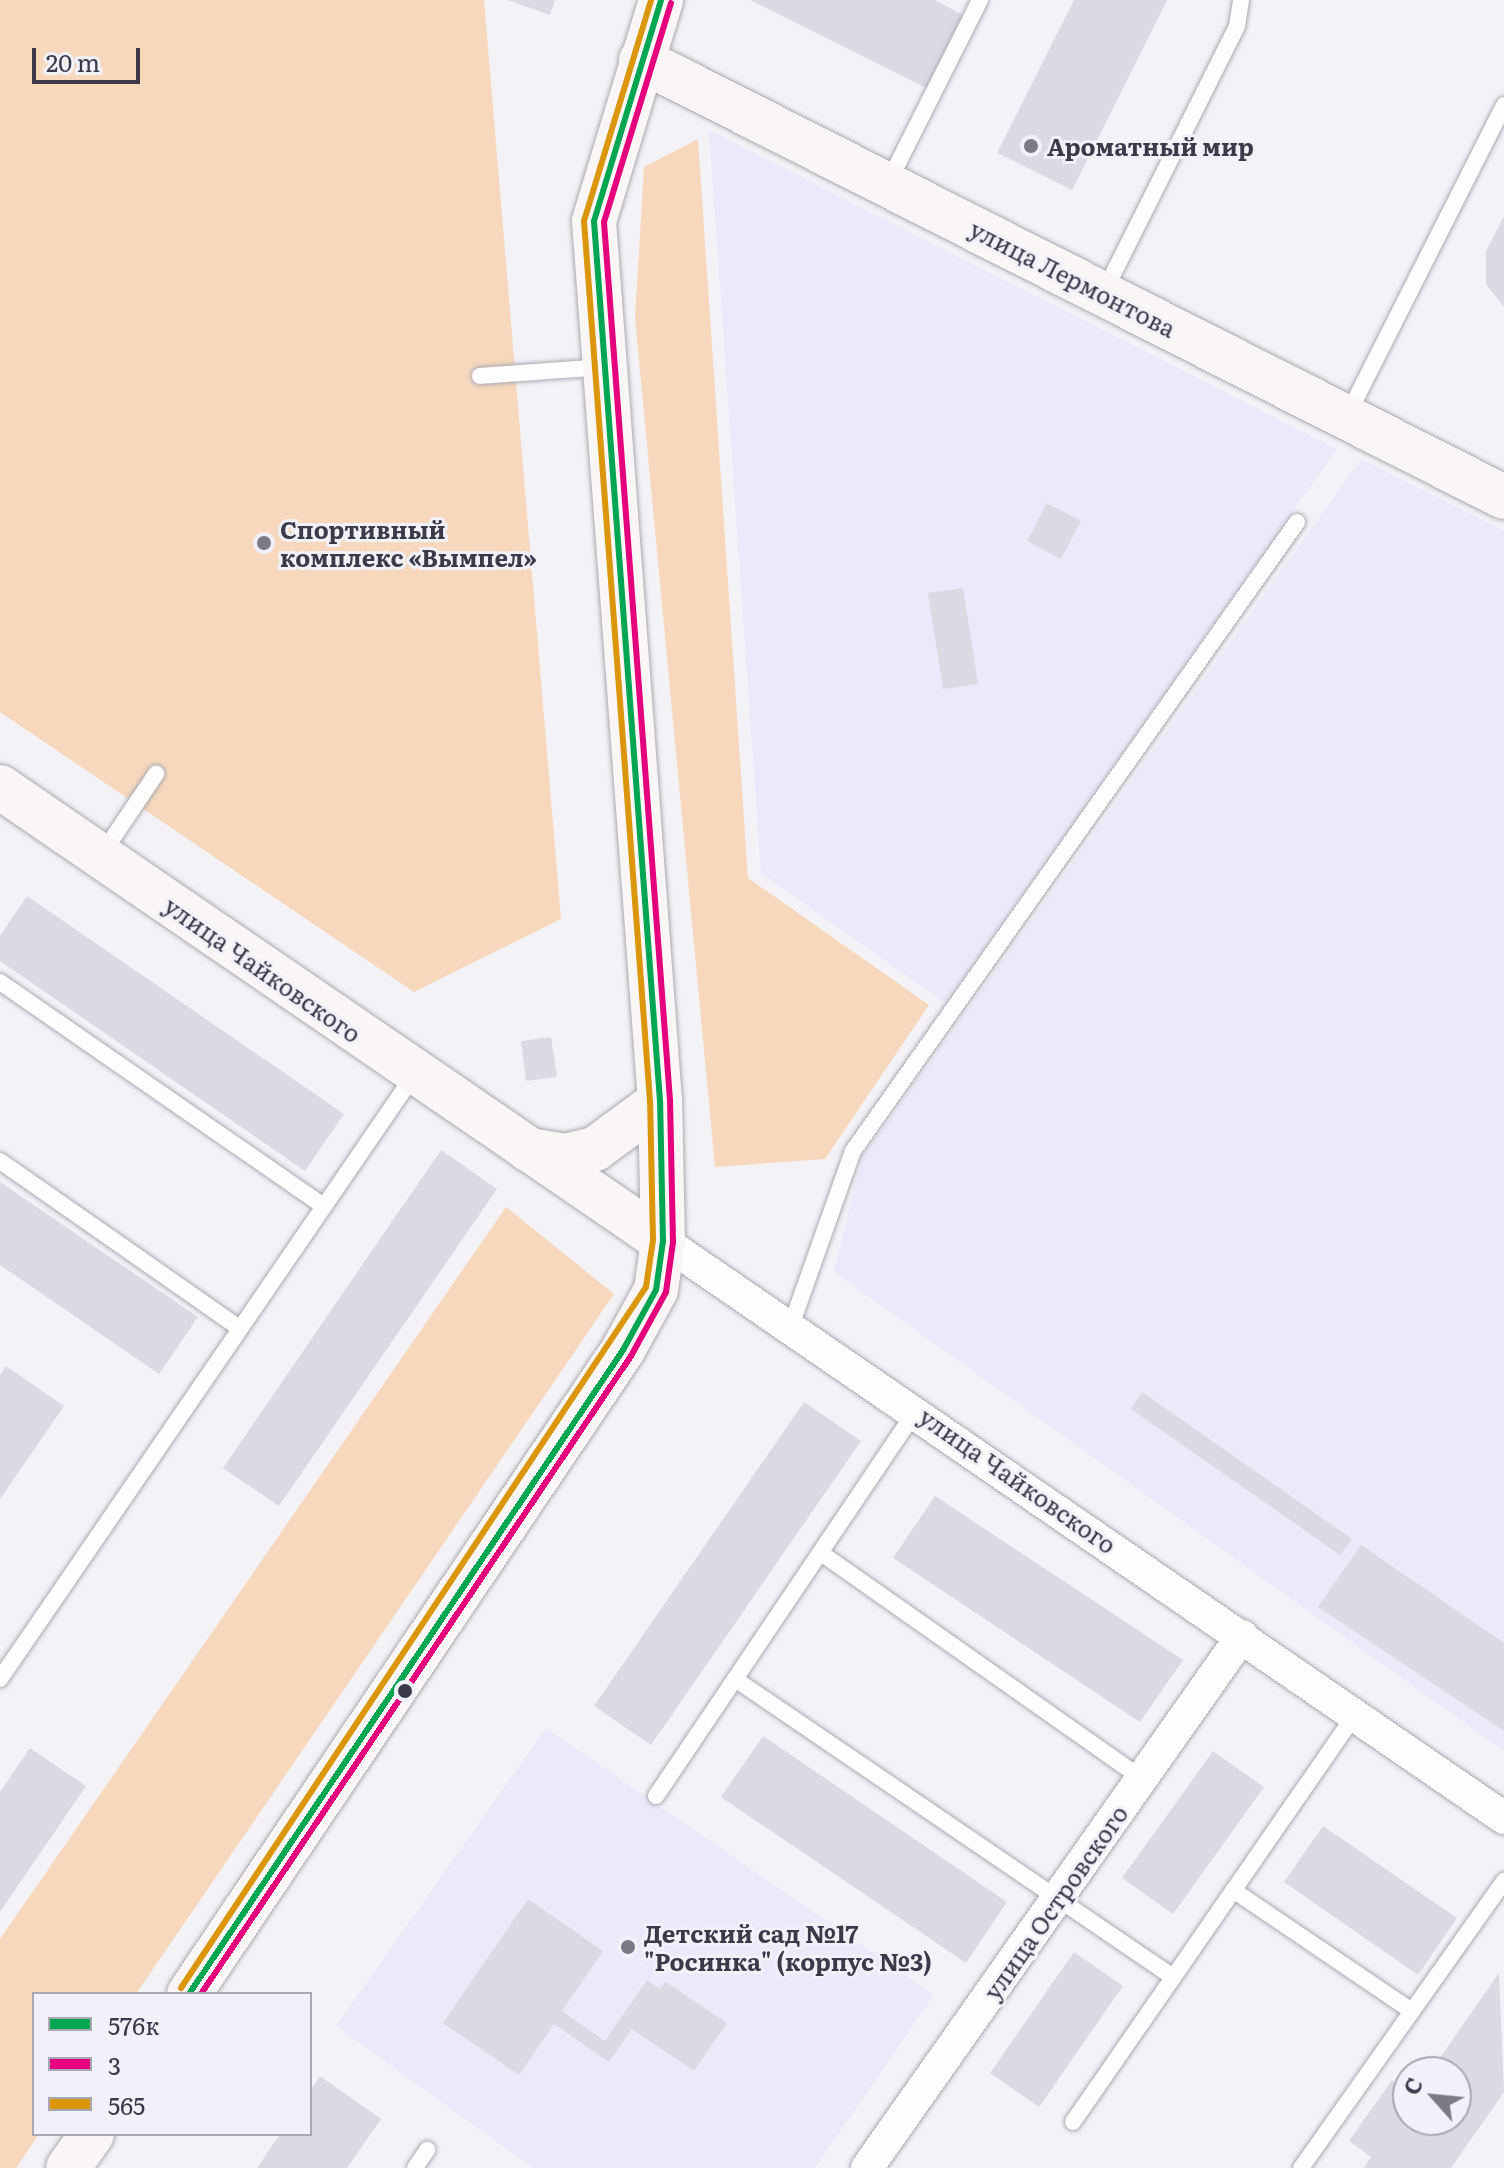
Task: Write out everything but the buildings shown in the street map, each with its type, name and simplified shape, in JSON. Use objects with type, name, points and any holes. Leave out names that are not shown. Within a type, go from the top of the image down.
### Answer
[{"type":"main road","points":[[190,1992],[623,1350],[656,1290],[663,1241],[660,1101],[594,221],[661,0]]},
{"type":"main road","name":"улица Лермонтова","points":[[641,60],[1347,416],[1501,488]]},
{"type":"main road","name":"улица Чайковского","points":[[0,787],[414,1075],[663,1241]]},
{"type":"main road","name":"улица Чайковского","points":[[527,1149],[565,1156],[595,1149],[660,1101]]},
{"type":"main road","points":[[68,2168],[91,2136]]},
{"type":"street","name":"улица Чайковского","points":[[663,1241],[792,1323],[1504,1818]]},
{"type":"street","name":"улица Островского","points":[[867,2168],[1242,1636]]},
{"type":"lane","points":[[887,185],[980,0]]},
{"type":"lane","points":[[1104,293],[1237,26],[1241,0]]},
{"type":"lane","points":[[1347,416],[1504,105]]},
{"type":"lane","points":[[480,376],[605,367]]},
{"type":"lane","points":[[792,1323],[853,1151],[1297,522]]},
{"type":"lane","points":[[101,856],[156,774]]},
{"type":"lane","points":[[0,982],[322,1205]]},
{"type":"lane","points":[[0,1679],[414,1075]]},
{"type":"lane","points":[[0,1161],[239,1328]]},
{"type":"lane","points":[[656,1796],[917,1410]]},
{"type":"lane","points":[[821,1553],[1142,1779]]},
{"type":"lane","points":[[735,1679],[1173,1977]]},
{"type":"lane","points":[[1073,2122],[1355,1714]]},
{"type":"lane","points":[[1301,2168],[1504,1881]]},
{"type":"lane","points":[[1233,1890],[1412,2011]]},
{"type":"lane","points":[[415,2168],[427,2150]]},
{"type":"shaded area","name":"Спортивный комплекс «Вымпел»","points":[[0,0],[484,0],[561,919],[414,992],[0,712]]},
{"type":"shaded area","points":[[709,130],[1337,449],[945,1003],[761,873]]},
{"type":"shaded area","points":[[698,139],[748,878],[929,1005],[825,1159],[715,1167],[635,318],[644,167]]},
{"type":"shaded area","points":[[1361,459],[1504,531],[1504,1751],[834,1272],[862,1157]]},
{"type":"shaded area","points":[[506,1207],[614,1294],[137,1992],[32,1992],[32,2136],[38,2136],[16,2168],[0,2168],[0,1939]]},
{"type":"shaded area","name":"Детский сад №17 \"Росинка\" (корпус №3)","points":[[546,1728],[934,1995],[815,2168],[533,2168],[336,2026]]},
{"type":"transit line","name":"565","points":[[181,1988],[646,1287],[653,1240],[650,1101],[584,221],[651,0]]},
{"type":"transit line","name":"576к","points":[[190,1992],[623,1350],[656,1290],[663,1241],[660,1101],[594,221],[661,0]]},
{"type":"transit line","name":"3","points":[[202,1992],[631,1356],[666,1292],[673,1242],[670,1100],[604,222],[671,3]]},
{"type":"place","name":"Ароматный мир","points":[[1031,146]]},
{"type":"place","name":"Спортивный комплекс «Вымпел»","points":[[264,543]]},
{"type":"place","name":"Детский сад №17 \"Росинка\" (корпус №3)","points":[[628,1947]]}]
